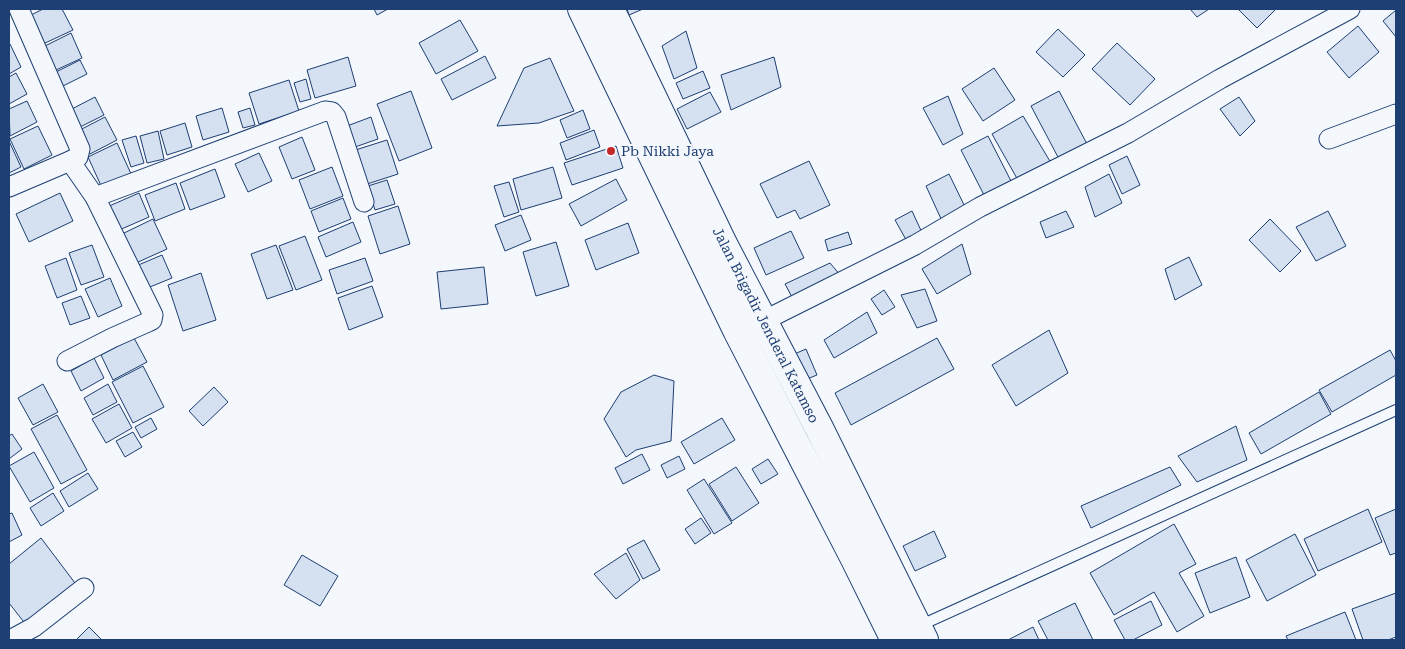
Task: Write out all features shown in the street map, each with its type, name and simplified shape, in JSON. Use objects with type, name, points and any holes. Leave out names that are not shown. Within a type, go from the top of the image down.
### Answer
[{"type":"main road","name":"Jalan Brigadir Jenderal Katamso","points":[[582,9],[728,313],[894,640]]},
{"type":"main road","name":"Jalan Brigadir Jenderal Katamso","points":[[610,9],[632,51],[674,144],[719,236],[819,428],[921,633]]},
{"type":"street","points":[[9,187],[78,157],[80,149],[19,9]]},
{"type":"street","points":[[763,321],[915,245],[980,207],[1128,133],[1220,79],[1350,9]]},
{"type":"street","points":[[95,197],[325,111],[332,112],[336,117],[364,202]]},
{"type":"street","points":[[1329,139],[1396,114]]},
{"type":"street","points":[[67,361],[152,320],[153,315],[95,197],[70,161]]},
{"type":"street","points":[[10,640],[34,627],[84,588]]},
{"type":"lane","points":[[921,633],[1396,410]]},
{"type":"building","points":[[43,9],[62,9],[73,30],[43,44],[29,16]]},
{"type":"building","points":[[374,9],[388,9],[377,15]]},
{"type":"building","points":[[627,9],[643,9],[629,15]]},
{"type":"building","points":[[1190,9],[1209,9],[1197,17]]},
{"type":"building","points":[[1238,9],[1276,9],[1257,28]]},
{"type":"building","points":[[1396,10],[1396,37],[1383,21]]},
{"type":"building","points":[[460,20],[478,51],[436,74],[419,43]]},
{"type":"building","points":[[1358,26],[1379,52],[1349,78],[1327,52]]},
{"type":"building","points":[[1058,29],[1085,55],[1063,77],[1036,52]]},
{"type":"building","points":[[686,31],[697,68],[674,79],[662,46]]},
{"type":"building","points":[[71,33],[82,58],[54,71],[43,47]]},
{"type":"building","points":[[1117,43],[1155,79],[1130,105],[1092,69]]},
{"type":"building","points":[[9,45],[21,67],[9,74]]},
{"type":"building","points":[[485,56],[496,78],[452,100],[441,79]]},
{"type":"building","points":[[348,57],[356,86],[315,98],[307,70]]},
{"type":"building","points":[[774,57],[781,87],[731,110],[721,75]]},
{"type":"building","points":[[550,58],[574,111],[539,123],[497,126],[524,68]]},
{"type":"building","points":[[80,60],[87,74],[63,86],[56,72]]},
{"type":"building","points":[[994,68],[1015,100],[983,121],[962,89]]},
{"type":"building","points":[[703,71],[710,88],[683,99],[676,83]]},
{"type":"building","points":[[16,73],[27,94],[9,104],[9,77]]},
{"type":"building","points":[[306,79],[311,99],[300,102],[294,83]]},
{"type":"building","points":[[289,80],[299,111],[259,124],[249,93]]},
{"type":"building","points":[[411,91],[432,148],[399,161],[377,104]]},
{"type":"building","points":[[1059,91],[1087,144],[1059,159],[1031,106]]},
{"type":"building","points":[[710,92],[721,112],[687,129],[677,109]]},
{"type":"building","points":[[948,96],[963,134],[943,145],[923,108]]},
{"type":"building","points":[[95,97],[104,115],[76,129],[68,111]]},
{"type":"building","points":[[1239,97],[1255,121],[1240,136],[1220,109]]},
{"type":"building","points":[[27,101],[37,122],[10,136],[9,109]]},
{"type":"building","points":[[222,108],[229,132],[203,140],[196,116]]},
{"type":"building","points":[[250,108],[255,125],[243,128],[238,112]]},
{"type":"building","points":[[583,110],[590,129],[567,138],[560,120]]},
{"type":"building","points":[[1023,116],[1051,163],[1019,182],[992,134]]},
{"type":"building","points":[[105,117],[117,140],[90,154],[78,131]]},
{"type":"building","points":[[371,117],[378,139],[355,147],[347,126]]},
{"type":"building","points":[[185,123],[192,147],[167,155],[160,131]]},
{"type":"building","points":[[38,126],[52,155],[24,169],[10,139]]},
{"type":"building","points":[[594,130],[600,147],[566,160],[560,143]]},
{"type":"building","points":[[158,131],[164,159],[147,163],[140,136]]},
{"type":"building","points":[[136,136],[144,163],[131,167],[122,140]]},
{"type":"building","points":[[988,136],[1012,183],[985,197],[961,150]]},
{"type":"building","points":[[302,137],[315,170],[292,179],[279,147]]},
{"type":"building","points":[[387,140],[398,174],[361,186],[349,152]]},
{"type":"building","points":[[9,141],[21,167],[9,173]]},
{"type":"building","points":[[117,143],[132,176],[103,190],[88,157]]},
{"type":"building","points":[[616,146],[623,168],[572,185],[564,163]]},
{"type":"building","points":[[259,153],[272,181],[248,192],[235,164]]},
{"type":"building","points":[[1127,156],[1140,185],[1122,194],[1109,165]]},
{"type":"building","points":[[809,161],[830,205],[800,219],[795,210],[777,218],[760,184]]},
{"type":"building","points":[[332,167],[343,196],[310,209],[299,180]]},
{"type":"building","points":[[553,167],[562,198],[521,210],[513,179]]},
{"type":"building","points":[[215,169],[225,197],[190,210],[180,183]]},
{"type":"building","points":[[949,174],[966,209],[942,221],[926,186]]},
{"type":"building","points":[[1109,174],[1122,203],[1095,217],[1085,187]]},
{"type":"building","points":[[616,179],[627,200],[581,226],[569,204]]},
{"type":"building","points":[[387,180],[395,204],[375,210],[368,186]]},
{"type":"building","points":[[509,182],[519,212],[504,217],[494,186]]},
{"type":"building","points":[[176,183],[185,209],[155,221],[145,195]]},
{"type":"building","points":[[60,193],[73,221],[29,242],[16,214]]},
{"type":"building","points":[[139,193],[149,217],[117,231],[107,207]]},
{"type":"building","points":[[343,198],[351,219],[319,232],[311,211]]},
{"type":"building","points":[[398,206],[410,244],[380,254],[368,216]]},
{"type":"building","points":[[912,211],[924,237],[909,245],[895,220]]},
{"type":"building","points":[[1066,211],[1074,227],[1046,238],[1040,222]]},
{"type":"building","points":[[1328,211],[1346,246],[1316,261],[1296,227]]},
{"type":"building","points":[[521,215],[531,240],[505,251],[495,225]]},
{"type":"building","points":[[153,219],[167,249],[136,263],[122,234]]},
{"type":"building","points":[[1270,219],[1301,251],[1280,272],[1249,240]]},
{"type":"building","points":[[353,222],[361,242],[326,257],[318,237]]},
{"type":"building","points":[[628,223],[639,253],[596,270],[585,240]]},
{"type":"building","points":[[791,231],[804,258],[766,275],[754,248]]},
{"type":"building","points":[[848,232],[852,244],[828,251],[825,240]]},
{"type":"building","points":[[305,236],[322,280],[296,290],[279,246]]},
{"type":"building","points":[[556,242],[569,286],[536,296],[523,252]]},
{"type":"building","points":[[962,244],[971,274],[937,294],[922,269]]},
{"type":"building","points":[[92,245],[104,277],[81,285],[69,253]]},
{"type":"building","points":[[276,245],[293,290],[267,299],[251,254]]},
{"type":"building","points":[[162,255],[172,278],[145,289],[136,266]]},
{"type":"building","points":[[1189,257],[1202,285],[1175,300],[1165,269]]},
{"type":"building","points":[[66,258],[77,290],[57,298],[45,266]]},
{"type":"building","points":[[365,258],[373,281],[337,294],[329,270]]},
{"type":"building","points":[[830,263],[841,276],[793,299],[785,284]]},
{"type":"building","points":[[484,267],[488,304],[441,309],[437,272]]},
{"type":"building","points":[[201,273],[216,320],[183,331],[168,285]]},
{"type":"building","points":[[110,278],[122,306],[98,317],[85,289]]},
{"type":"building","points":[[372,286],[383,317],[349,330],[338,298]]},
{"type":"building","points":[[925,289],[937,321],[917,328],[901,295]]},
{"type":"building","points":[[884,290],[895,307],[882,315],[871,299]]},
{"type":"building","points":[[81,296],[90,318],[70,325],[62,303]]},
{"type":"building","points":[[867,312],[877,333],[834,358],[824,340]]},
{"type":"building","points":[[1049,330],[1068,373],[1016,406],[992,365]]},
{"type":"building","points":[[134,338],[147,362],[113,380],[101,355]]},
{"type":"building","points":[[937,338],[954,369],[851,425],[835,393]]},
{"type":"building","points":[[806,349],[817,375],[797,383],[785,358]]},
{"type":"building","points":[[1390,350],[1396,361],[1396,375],[1332,412],[1319,390]]},
{"type":"building","points":[[94,358],[104,378],[81,391],[71,371]]},
{"type":"building","points":[[143,366],[164,407],[133,423],[112,382]]},
{"type":"building","points":[[654,375],[674,381],[671,441],[636,450],[626,457],[604,419],[621,392]]},
{"type":"building","points":[[43,384],[58,412],[33,425],[18,398]]},
{"type":"building","points":[[108,384],[117,402],[93,415],[84,398]]},
{"type":"building","points":[[214,387],[228,402],[203,426],[189,411]]},
{"type":"building","points":[[1319,392],[1331,414],[1261,454],[1249,433]]},
{"type":"building","points":[[119,404],[132,428],[106,443],[92,419]]},
{"type":"building","points":[[57,415],[87,470],[61,484],[31,429]]},
{"type":"building","points":[[151,418],[157,429],[141,438],[135,427]]},
{"type":"building","points":[[722,418],[735,440],[694,464],[681,442]]},
{"type":"building","points":[[1236,426],[1247,460],[1197,482],[1178,456]]},
{"type":"building","points":[[133,432],[142,447],[125,457],[116,441]]},
{"type":"building","points":[[12,434],[22,449],[9,459],[9,436]]},
{"type":"building","points":[[34,452],[54,488],[30,502],[9,466]]},
{"type":"building","points":[[642,454],[650,470],[623,484],[615,468]]},
{"type":"building","points":[[679,456],[685,469],[667,478],[661,465]]},
{"type":"building","points":[[768,459],[778,474],[761,484],[752,469]]},
{"type":"building","points":[[736,467],[759,503],[732,521],[709,484]]},
{"type":"building","points":[[1170,467],[1181,485],[1091,528],[1081,506]]},
{"type":"building","points":[[88,473],[98,489],[69,507],[60,491]]},
{"type":"building","points":[[704,479],[732,523],[714,534],[687,490]]},
{"type":"building","points":[[53,493],[64,511],[41,526],[30,508]]},
{"type":"building","points":[[1368,509],[1382,542],[1318,571],[1304,539]]},
{"type":"building","points":[[1396,509],[1396,553],[1390,555],[1375,518]]},
{"type":"building","points":[[12,513],[22,535],[9,542],[9,514]]},
{"type":"building","points":[[701,518],[711,533],[695,544],[685,529]]},
{"type":"building","points":[[1174,524],[1196,564],[1179,573],[1204,616],[1177,632],[1154,592],[1114,615],[1090,573]]},
{"type":"building","points":[[934,531],[946,557],[915,571],[903,546]]},
{"type":"building","points":[[1295,534],[1316,575],[1267,601],[1246,560]]},
{"type":"building","points":[[41,538],[78,587],[27,626],[9,603],[9,564]]},
{"type":"building","points":[[644,540],[660,570],[643,579],[627,549]]},
{"type":"building","points":[[626,553],[640,580],[616,599],[594,574]]},
{"type":"building","points":[[302,555],[338,576],[320,606],[284,585]]},
{"type":"building","points":[[1236,557],[1250,597],[1210,613],[1195,573]]},
{"type":"building","points":[[1396,593],[1396,637],[1388,640],[1363,640],[1352,609]]},
{"type":"building","points":[[1151,601],[1162,625],[1133,640],[1125,640],[1114,620]]},
{"type":"building","points":[[1075,603],[1093,640],[1048,640],[1038,621]]},
{"type":"building","points":[[1345,612],[1356,640],[1288,640],[1286,636]]},
{"type":"building","points":[[89,627],[102,640],[76,640]]},
{"type":"building","points":[[1033,627],[1039,640],[1008,640]]},
{"type":"place","name":"Pb Nikki Jaya","points":[[611,151]]}]
